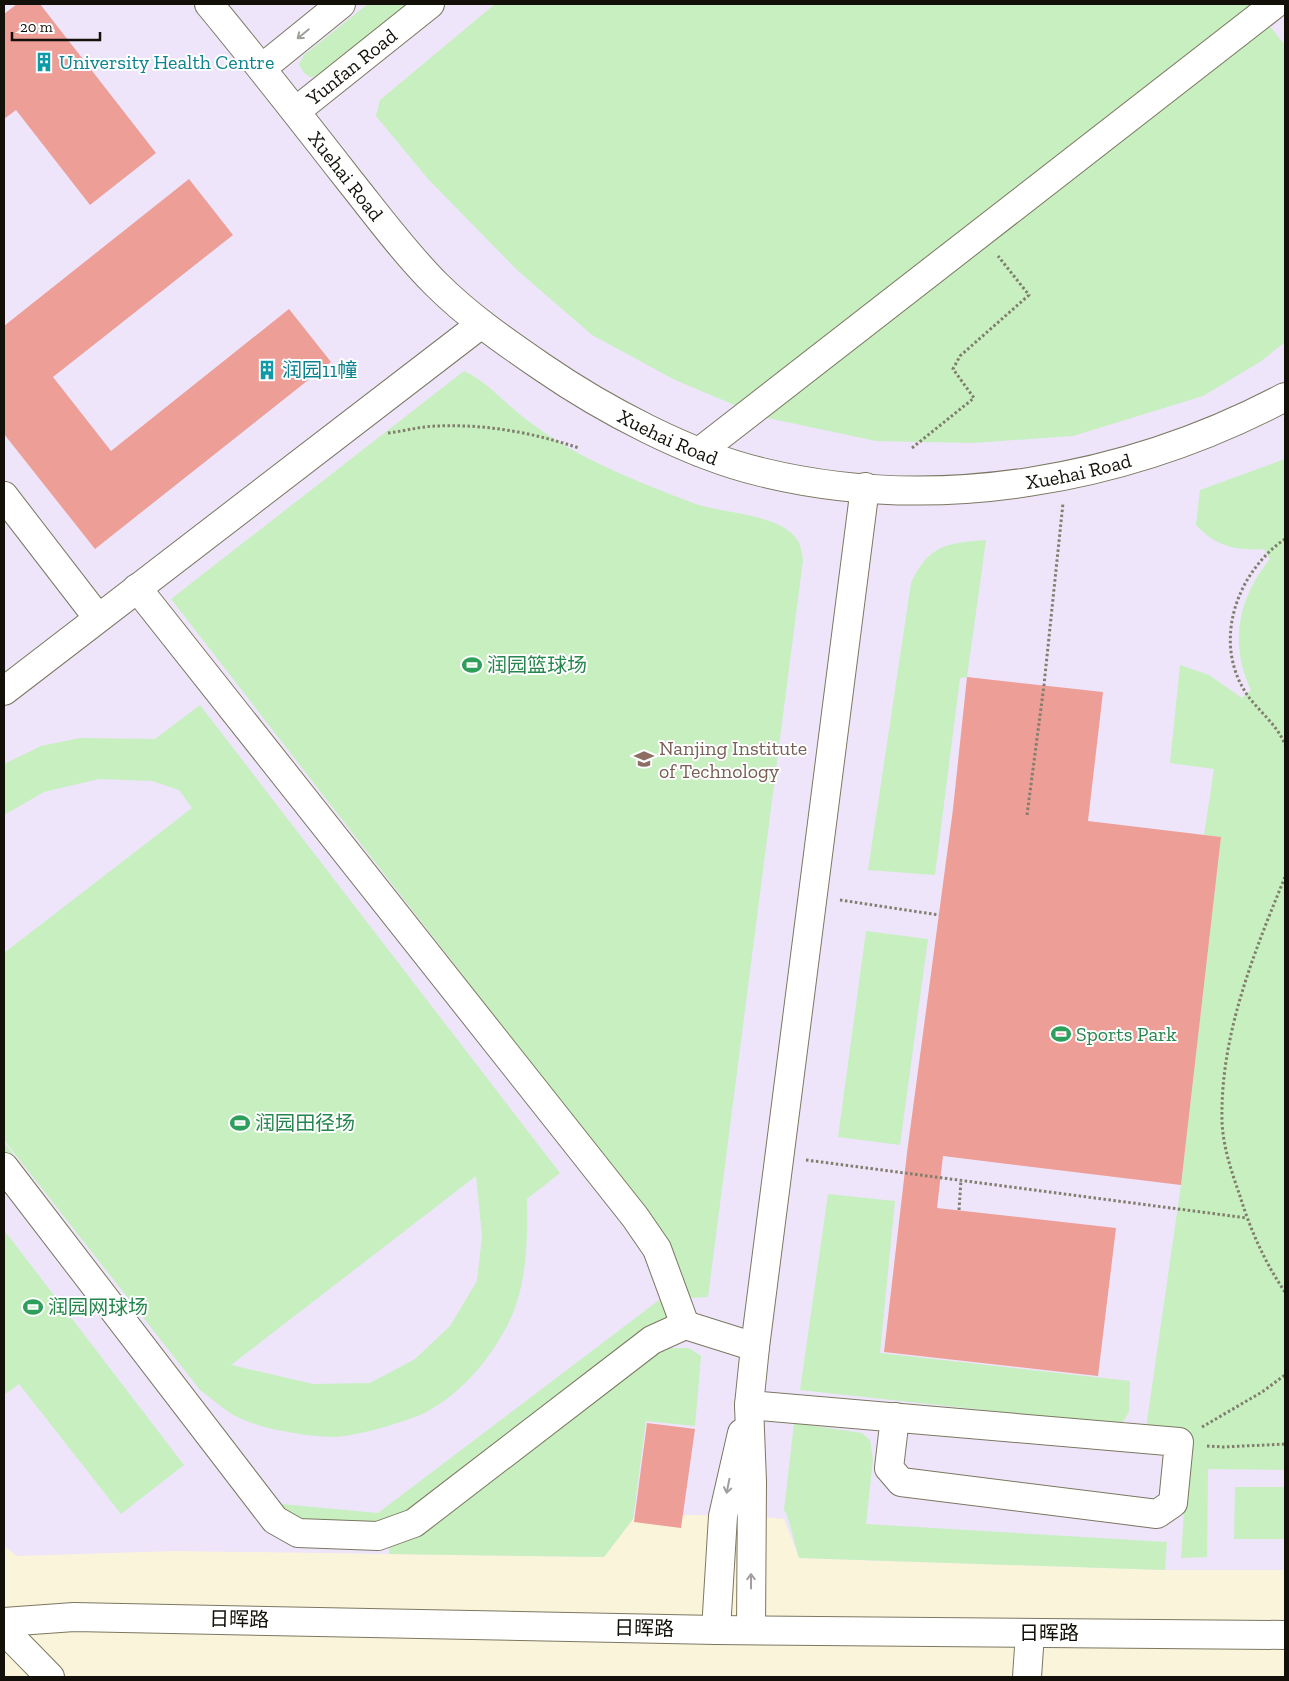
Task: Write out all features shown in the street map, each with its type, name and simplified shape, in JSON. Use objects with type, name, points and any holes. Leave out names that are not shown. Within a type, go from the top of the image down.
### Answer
[{"type":"street","name":"Xuehai Road","points":[[209,4],[296,110],[398,242],[435,284],[480,325],[583,395],[699,452],[761,472],[865,487],[994,488],[1064,476],[1195,439],[1285,396]]},
{"type":"street","points":[[262,68],[341,4]]},
{"type":"street","name":"Yunfan Road","points":[[296,110],[430,4]]},
{"type":"street","points":[[699,452],[1275,4],[1285,18]]},
{"type":"street","points":[[4,691],[480,325]]},
{"type":"street","points":[[751,1630],[752,1482],[749,1404],[778,1156],[865,487]]},
{"type":"street","points":[[4,496],[98,618]]},
{"type":"street","points":[[137,588],[635,1217],[657,1249],[684,1325]]},
{"type":"street","points":[[4,1167],[275,1520],[298,1533],[378,1536],[414,1523],[652,1340],[684,1325],[755,1347]]},
{"type":"street","points":[[749,1404],[1179,1442],[1173,1503],[1157,1514],[901,1482],[889,1468],[895,1418]]},
{"type":"street","points":[[716,1630],[723,1516],[730,1476],[749,1404]]},
{"type":"street","name":"日晖路","points":[[4,1622],[74,1617],[201,1618],[716,1630],[1285,1635]]},
{"type":"street","points":[[4,1630],[50,1677]]},
{"type":"street","points":[[1027,1677],[1030,1633]]},
{"type":"path","points":[[912,448],[974,398],[952,368],[960,356],[1029,295],[981,233]]},
{"type":"path","points":[[383,433],[436,426],[477,427],[546,437],[580,448]]},
{"type":"path","points":[[1027,815],[1044,685],[1064,476]]},
{"type":"path","points":[[1285,539],[1257,564],[1240,593],[1230,622],[1229,650],[1236,675],[1246,694],[1285,745]]},
{"type":"path","points":[[1285,877],[1261,935],[1244,984],[1232,1031],[1224,1077],[1222,1124],[1231,1168],[1246,1218],[1285,1292]]},
{"type":"path","points":[[812,896],[939,915]]},
{"type":"path","points":[[778,1156],[1246,1218]]},
{"type":"path","points":[[959,1210],[961,1180]]},
{"type":"path","points":[[1179,1442],[1262,1392],[1285,1374]]},
{"type":"path","points":[[1179,1442],[1224,1447],[1285,1444]]},
{"type":"shaded area","name":"Nanjing Institute of Technology","points":[[4,4],[1285,4],[1285,1570],[1165,1570],[799,1558],[784,1519],[751,1516],[637,1514],[604,1557],[175,1551],[17,1556],[4,1546]]},
{"type":"green space","points":[[368,4],[411,4],[321,76],[310,77],[304,73],[299,64],[304,55]]},
{"type":"green space","points":[[495,4],[1252,4],[1285,45],[1285,342],[1260,362],[1203,396],[1073,436],[973,443],[876,441],[763,417],[675,380],[592,335],[517,270],[428,179],[376,116],[380,100]]},
{"type":"green space","points":[[464,371],[489,387],[519,414],[546,434],[586,457],[607,468],[693,503],[750,516],[779,525],[790,532],[801,548],[803,560],[708,1297],[689,1298],[610,1165],[171,599]]},
{"type":"green space","points":[[1285,459],[1285,1470],[1208,1469],[1207,1557],[1181,1558],[1189,1431],[1146,1428],[1181,1185],[1221,837],[1204,835],[1214,769],[1170,763],[1180,665],[1209,675],[1242,698],[1251,690],[1240,656],[1240,622],[1250,589],[1270,559],[1264,549],[1244,549],[1227,546],[1203,532],[1196,525],[1200,490]]},
{"type":"green space","points":[[986,540],[967,677],[960,678],[935,875],[868,870],[911,583],[925,561],[940,548]]},
{"type":"green space","name":"润园田径场","points":[[200,705],[560,1173],[527,1199],[525,1262],[520,1293],[509,1322],[494,1348],[465,1384],[453,1394],[428,1411],[396,1424],[333,1437],[268,1428],[233,1415],[200,1390],[4,1140],[4,953],[192,808],[179,790],[152,781],[99,779],[44,792],[4,815],[4,764],[41,746],[80,738],[155,739]],"holes":[[[476,1176],[482,1236],[477,1281],[450,1326],[415,1359],[370,1383],[313,1384],[231,1365]]]},
{"type":"green space","points":[[866,931],[928,939],[900,1145],[838,1137]]},
{"type":"green space","points":[[4,1142],[281,1504],[378,1513],[671,1291],[685,1325],[414,1523],[298,1533],[4,1167]]},
{"type":"green space","points":[[828,1194],[895,1201],[880,1353],[1130,1381],[1129,1412],[1121,1425],[800,1390]]},
{"type":"green space","name":"润园网球场","points":[[4,1230],[184,1465],[121,1514],[19,1384],[4,1395]]},
{"type":"green space","points":[[662,1348],[689,1348],[701,1356],[695,1426],[646,1421],[633,1519],[604,1557],[389,1554],[390,1541]]},
{"type":"green space","points":[[794,1423],[862,1433],[870,1440],[873,1459],[866,1524],[1167,1542],[1165,1570],[799,1558],[784,1510]]},
{"type":"green space","points":[[1235,1487],[1285,1487],[1285,1539],[1234,1539]]},
{"type":"building","name":"University Health Centre","points":[[17,4],[40,4],[156,153],[90,205],[16,110],[4,119],[4,14]]},
{"type":"building","name":"润园11幢","points":[[189,179],[233,235],[53,377],[111,451],[289,309],[331,362],[95,549],[4,434],[4,326]]},
{"type":"building","name":"Sports Park","points":[[967,677],[1103,692],[1088,821],[1221,837],[1181,1185],[943,1156],[937,1208],[1116,1228],[1098,1376],[884,1352],[907,1153],[953,809]]},
{"type":"building","points":[[647,1423],[695,1429],[681,1528],[634,1522]]},
{"type":"place","name":"University Health Centre","points":[[44,62]]},
{"type":"place","name":"润园11幢","points":[[267,370]]},
{"type":"place","name":"润园篮球场","points":[[472,665]]},
{"type":"place","name":"Nanjing Institute of Technology","points":[[644,759]]},
{"type":"place","name":"Sports Park","points":[[1061,1034]]},
{"type":"place","name":"润园田径场","points":[[240,1123]]},
{"type":"place","name":"润园网球场","points":[[33,1307]]}]
